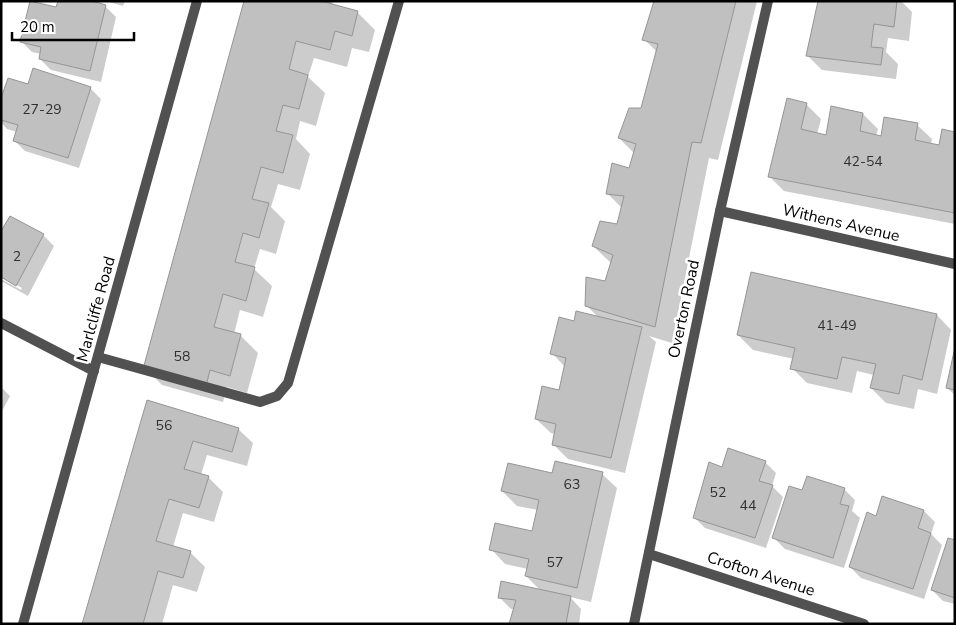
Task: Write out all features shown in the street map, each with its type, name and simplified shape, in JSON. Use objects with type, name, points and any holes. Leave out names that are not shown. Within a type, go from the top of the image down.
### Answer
[{"type":"street","name":"Marlcliffe Road","points":[[23,624],[197,1]]},
{"type":"street","points":[[98,357],[260,402],[277,396],[288,383],[399,1]]},
{"type":"street","name":"Overton Road","points":[[634,624],[720,211],[768,1]]},
{"type":"street","name":"Withens Avenue","points":[[720,211],[955,264]]},
{"type":"street","points":[[1,323],[94,371]]},
{"type":"street","name":"Crofton Avenue","points":[[649,554],[864,624]]},
{"type":"building","points":[[30,1],[56,7],[58,1],[92,1],[106,5],[90,71],[39,59],[41,47],[20,42]]},
{"type":"building","points":[[244,1],[321,1],[358,11],[352,36],[335,31],[330,50],[296,41],[289,69],[308,75],[299,109],[283,105],[276,131],[293,135],[283,173],[261,167],[252,199],[269,203],[259,238],[243,233],[235,262],[255,267],[246,301],[223,294],[214,327],[241,334],[230,376],[210,370],[206,386],[143,369]]},
{"type":"building","points":[[654,1],[736,1],[701,143],[692,142],[655,327],[585,306],[586,277],[605,281],[613,255],[592,246],[600,221],[617,224],[624,196],[606,194],[612,163],[629,168],[636,144],[618,138],[629,108],[641,108],[658,44],[642,40]]},
{"type":"building","points":[[818,1],[897,1],[894,27],[874,24],[871,47],[883,48],[881,65],[806,56]]},
{"type":"building","points":[[33,68],[91,87],[68,158],[13,141],[18,125],[1,120],[1,98],[8,78],[28,84]]},
{"type":"building","points":[[787,98],[807,103],[801,129],[826,135],[831,106],[863,113],[860,131],[881,136],[884,117],[918,123],[915,140],[939,145],[942,129],[955,132],[955,213],[768,177]]},
{"type":"building","points":[[10,216],[44,234],[16,286],[1,277],[1,231]]},
{"type":"building","points":[[751,272],[937,314],[922,380],[903,375],[899,394],[870,388],[876,364],[842,357],[837,379],[790,369],[795,348],[737,335]]},
{"type":"building","points":[[576,311],[642,327],[611,458],[552,445],[556,424],[535,419],[542,386],[559,390],[566,358],[550,354],[559,317],[574,321]]},
{"type":"building","points":[[955,347],[955,390],[946,388]]},
{"type":"building","points":[[147,400],[239,428],[232,452],[193,441],[184,469],[209,476],[199,508],[169,499],[156,541],[191,551],[183,578],[158,571],[143,624],[82,624]]},
{"type":"building","points":[[728,448],[766,461],[759,481],[773,485],[755,538],[693,518],[709,462],[722,467]]},
{"type":"building","points":[[555,461],[603,472],[577,588],[525,576],[529,559],[489,550],[495,523],[532,531],[539,500],[501,491],[508,463],[552,473]]},
{"type":"building","points":[[807,476],[845,488],[840,504],[849,506],[833,558],[772,538],[789,486],[802,490]]},
{"type":"building","points":[[882,496],[924,510],[918,528],[931,533],[913,589],[849,567],[867,512],[876,516]]},
{"type":"building","points":[[948,538],[955,540],[955,598],[931,590]]},
{"type":"building","points":[[501,581],[571,596],[566,624],[509,624],[516,600],[498,598]]}]
